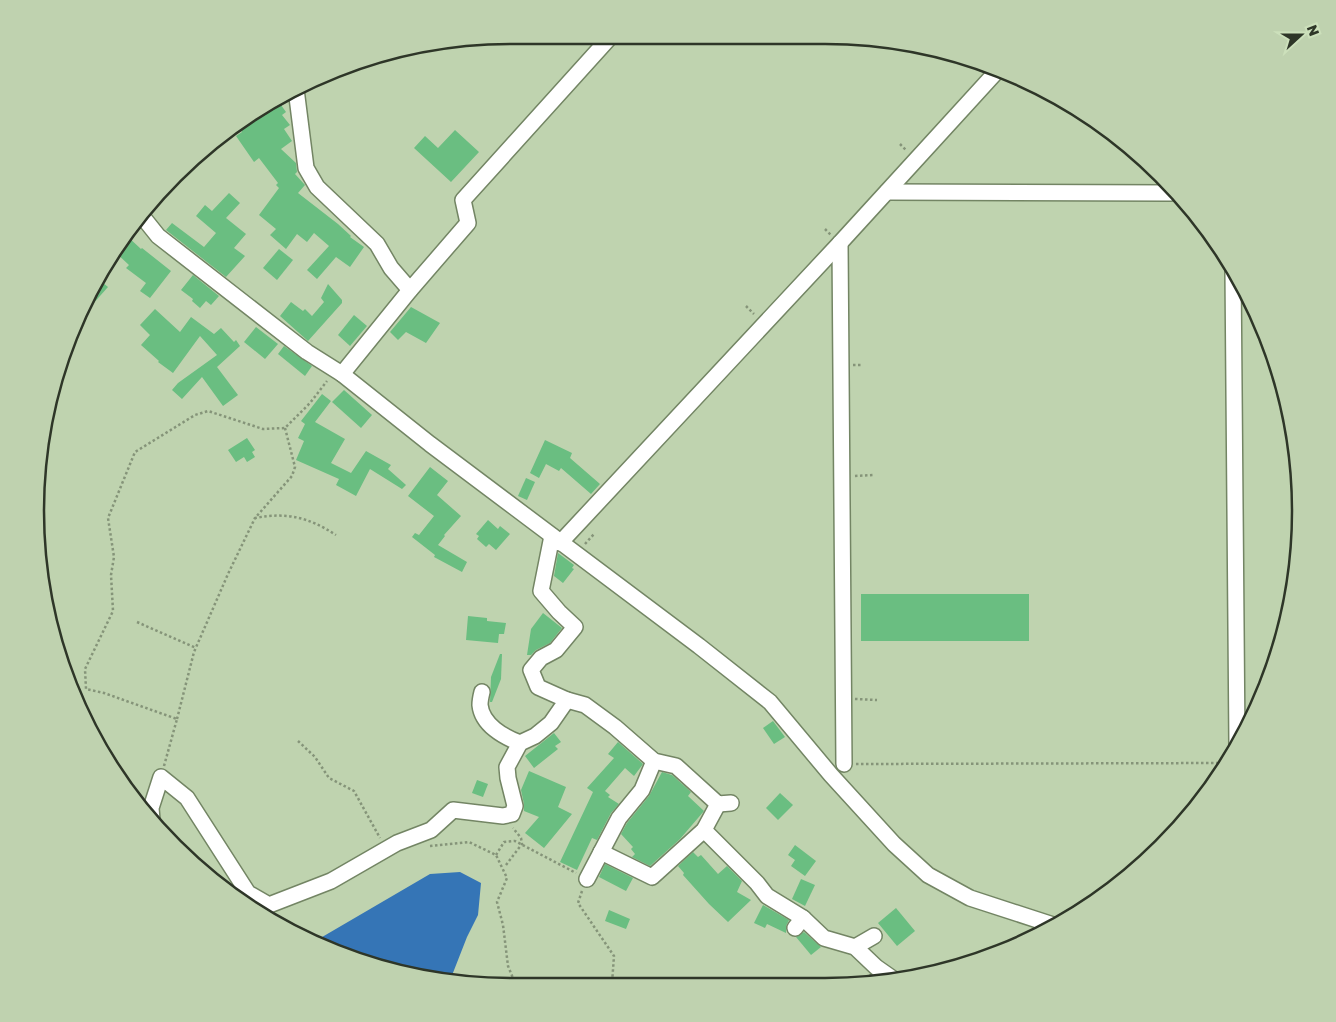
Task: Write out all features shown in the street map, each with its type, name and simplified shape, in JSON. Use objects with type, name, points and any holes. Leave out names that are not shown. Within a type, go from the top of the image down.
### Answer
[{"type":"street","points":[[339,372],[468,223],[463,200],[604,44]]},
{"type":"street","points":[[601,852],[652,877],[704,830],[724,804],[676,766],[654,761],[615,727],[585,705],[567,700],[538,687],[531,670],[541,658],[556,650],[580,626],[558,612],[540,591],[556,540],[840,243],[993,75]]},
{"type":"street","points":[[297,96],[306,168],[317,187],[377,244],[391,268],[410,290]]},
{"type":"street","points":[[887,192],[1166,193]]},
{"type":"street","points":[[146,220],[158,236],[307,352],[339,372],[430,444],[699,646],[770,702],[831,775],[894,844],[928,875],[970,898],[1046,923]]},
{"type":"street","points":[[840,243],[844,764]]},
{"type":"street","points":[[1233,283],[1237,732]]},
{"type":"street","points":[[482,692],[480,706],[486,720],[498,732],[520,744]]},
{"type":"street","points":[[151,808],[161,777],[187,798],[248,893],[270,905],[331,881],[397,843],[431,830],[453,810],[503,816],[512,814],[514,806],[507,767],[520,744],[535,736],[551,723],[567,700]]},
{"type":"street","points":[[587,879],[619,818],[642,790],[654,761]]},
{"type":"street","points":[[704,830],[757,883],[766,896],[799,923],[824,938],[855,947],[886,974]]},
{"type":"street","points":[[855,947],[874,936]]},
{"type":"path","points":[[177,719],[104,693],[86,689],[85,669],[113,611],[112,575],[114,557],[108,518],[135,452],[195,415],[208,411],[263,429],[285,428],[339,372]]},
{"type":"path","points":[[161,777],[196,648],[228,574],[255,518],[292,476],[294,467],[285,428]]},
{"type":"path","points":[[842,476],[873,475]]},
{"type":"path","points":[[255,518],[292,515],[317,523],[336,535]]},
{"type":"path","points":[[137,622],[196,648]]},
{"type":"path","points":[[844,699],[877,700]]},
{"type":"path","points":[[298,740],[315,757],[329,778],[354,791],[386,850]]},
{"type":"path","points":[[844,764],[1219,763]]},
{"type":"path","points":[[503,816],[521,838],[522,844],[506,865]]},
{"type":"path","points":[[496,856],[504,842],[515,841],[587,879],[578,903],[614,956],[612,978]]},
{"type":"path","points":[[422,847],[468,842],[496,856],[507,878],[497,902],[503,925],[508,966],[513,978]]},
{"type":"water","points":[[460,872],[481,883],[478,915],[452,974],[390,962],[321,938],[430,874]]},
{"type":"building","points":[[280,104],[286,112],[282,115],[290,125],[284,129],[292,141],[281,149],[296,163],[297,172],[295,174],[305,185],[298,193],[364,247],[350,267],[336,257],[317,279],[307,270],[329,246],[314,233],[307,242],[297,234],[286,249],[270,235],[276,229],[259,215],[279,188],[276,185],[278,183],[259,158],[254,162],[236,136],[242,132],[241,130],[251,122]]},
{"type":"building","points":[[455,130],[479,152],[451,182],[414,148],[425,136],[438,148]]},
{"type":"building","points":[[229,193],[240,203],[226,218],[246,234],[234,248],[245,256],[226,277],[166,230],[172,223],[204,247],[216,233],[196,216],[205,205],[212,211]]},
{"type":"building","points":[[131,239],[171,271],[150,298],[140,291],[146,283],[126,268],[129,265],[119,256]]},
{"type":"building","points":[[279,249],[293,260],[277,280],[263,268]]},
{"type":"building","points":[[193,275],[219,296],[211,305],[206,301],[200,308],[192,301],[193,299],[181,290]]},
{"type":"building","points":[[103,283],[108,287],[91,306]]},
{"type":"building","points":[[328,284],[342,300],[342,303],[308,341],[280,316],[291,302],[303,311],[305,309],[312,316],[324,302],[321,298]]},
{"type":"building","points":[[411,307],[440,323],[426,343],[406,332],[398,340],[390,332]]},
{"type":"building","points":[[155,309],[180,332],[191,317],[214,334],[221,328],[234,342],[236,340],[240,346],[217,367],[238,395],[223,406],[202,377],[182,399],[172,390],[178,383],[217,355],[200,336],[173,373],[158,362],[141,345],[150,335],[140,325]]},
{"type":"building","points":[[354,315],[367,326],[350,346],[338,335]]},
{"type":"building","points":[[256,327],[278,344],[265,359],[244,342]]},
{"type":"building","points":[[284,346],[312,366],[305,376],[278,354]]},
{"type":"building","points":[[344,390],[372,415],[361,428],[332,402]]},
{"type":"building","points":[[322,394],[331,401],[315,422],[345,439],[331,463],[351,473],[366,451],[391,465],[388,469],[406,485],[402,489],[370,469],[356,496],[336,485],[339,479],[296,460],[304,441],[298,438],[305,424],[301,421]]},
{"type":"building","points":[[247,438],[255,450],[252,452],[255,457],[247,462],[244,457],[236,462],[228,450]]},
{"type":"building","points":[[545,440],[572,453],[570,458],[600,484],[591,494],[561,468],[559,471],[546,464],[539,478],[530,473]]},
{"type":"building","points":[[430,467],[448,481],[437,495],[461,516],[444,535],[438,545],[467,562],[462,572],[434,557],[435,555],[412,537],[415,533],[419,535],[434,516],[408,496]]},
{"type":"building","points":[[526,478],[535,482],[527,500],[518,496]]},
{"type":"building","points":[[488,520],[498,529],[500,526],[510,534],[496,550],[489,544],[486,547],[477,539],[479,536],[476,534]]},
{"type":"building","points":[[558,553],[574,565],[572,568],[574,569],[563,583],[554,576]]},
{"type":"building","points":[[861,594],[1029,594],[1029,641],[861,641]]},
{"type":"building","points":[[543,613],[562,628],[550,643],[536,650],[531,655],[527,655],[531,629]]},
{"type":"building","points":[[468,616],[506,623],[504,634],[499,634],[498,643],[466,640]]},
{"type":"building","points":[[500,654],[502,654],[501,679],[492,702],[490,702],[491,677]]},
{"type":"building","points":[[773,721],[785,737],[774,744],[763,728]]},
{"type":"building","points":[[554,733],[561,742],[555,746],[558,749],[534,768],[525,756]]},
{"type":"building","points":[[618,742],[643,764],[634,776],[625,768],[605,791],[610,795],[608,797],[619,804],[611,813],[597,840],[592,838],[577,870],[560,862],[593,792],[587,788],[614,758],[608,754]]},
{"type":"building","points":[[529,771],[566,787],[558,807],[572,814],[544,848],[525,833],[539,817],[524,811],[521,790]]},
{"type":"building","points":[[662,772],[672,775],[691,792],[688,796],[704,811],[680,839],[650,866],[632,857],[635,854],[631,849],[633,847],[621,834],[627,823],[649,796]]},
{"type":"building","points":[[477,780],[488,784],[483,797],[472,793]]},
{"type":"building","points":[[780,793],[793,805],[778,820],[766,808]]},
{"type":"building","points":[[795,845],[816,861],[805,876],[791,866],[795,860],[788,855]]},
{"type":"building","points":[[693,852],[698,857],[701,855],[718,874],[727,866],[742,881],[737,892],[751,900],[728,922],[683,875],[684,873],[678,866]]},
{"type":"building","points":[[605,864],[633,878],[626,891],[599,877]]},
{"type":"building","points":[[801,879],[815,885],[805,906],[792,899]]},
{"type":"building","points":[[763,905],[789,920],[786,926],[786,933],[767,924],[765,928],[754,923]]},
{"type":"building","points":[[896,908],[915,931],[897,946],[878,923]]},
{"type":"building","points":[[609,910],[630,919],[626,929],[605,921]]},
{"type":"building","points":[[804,932],[821,947],[811,955],[796,937]]}]
